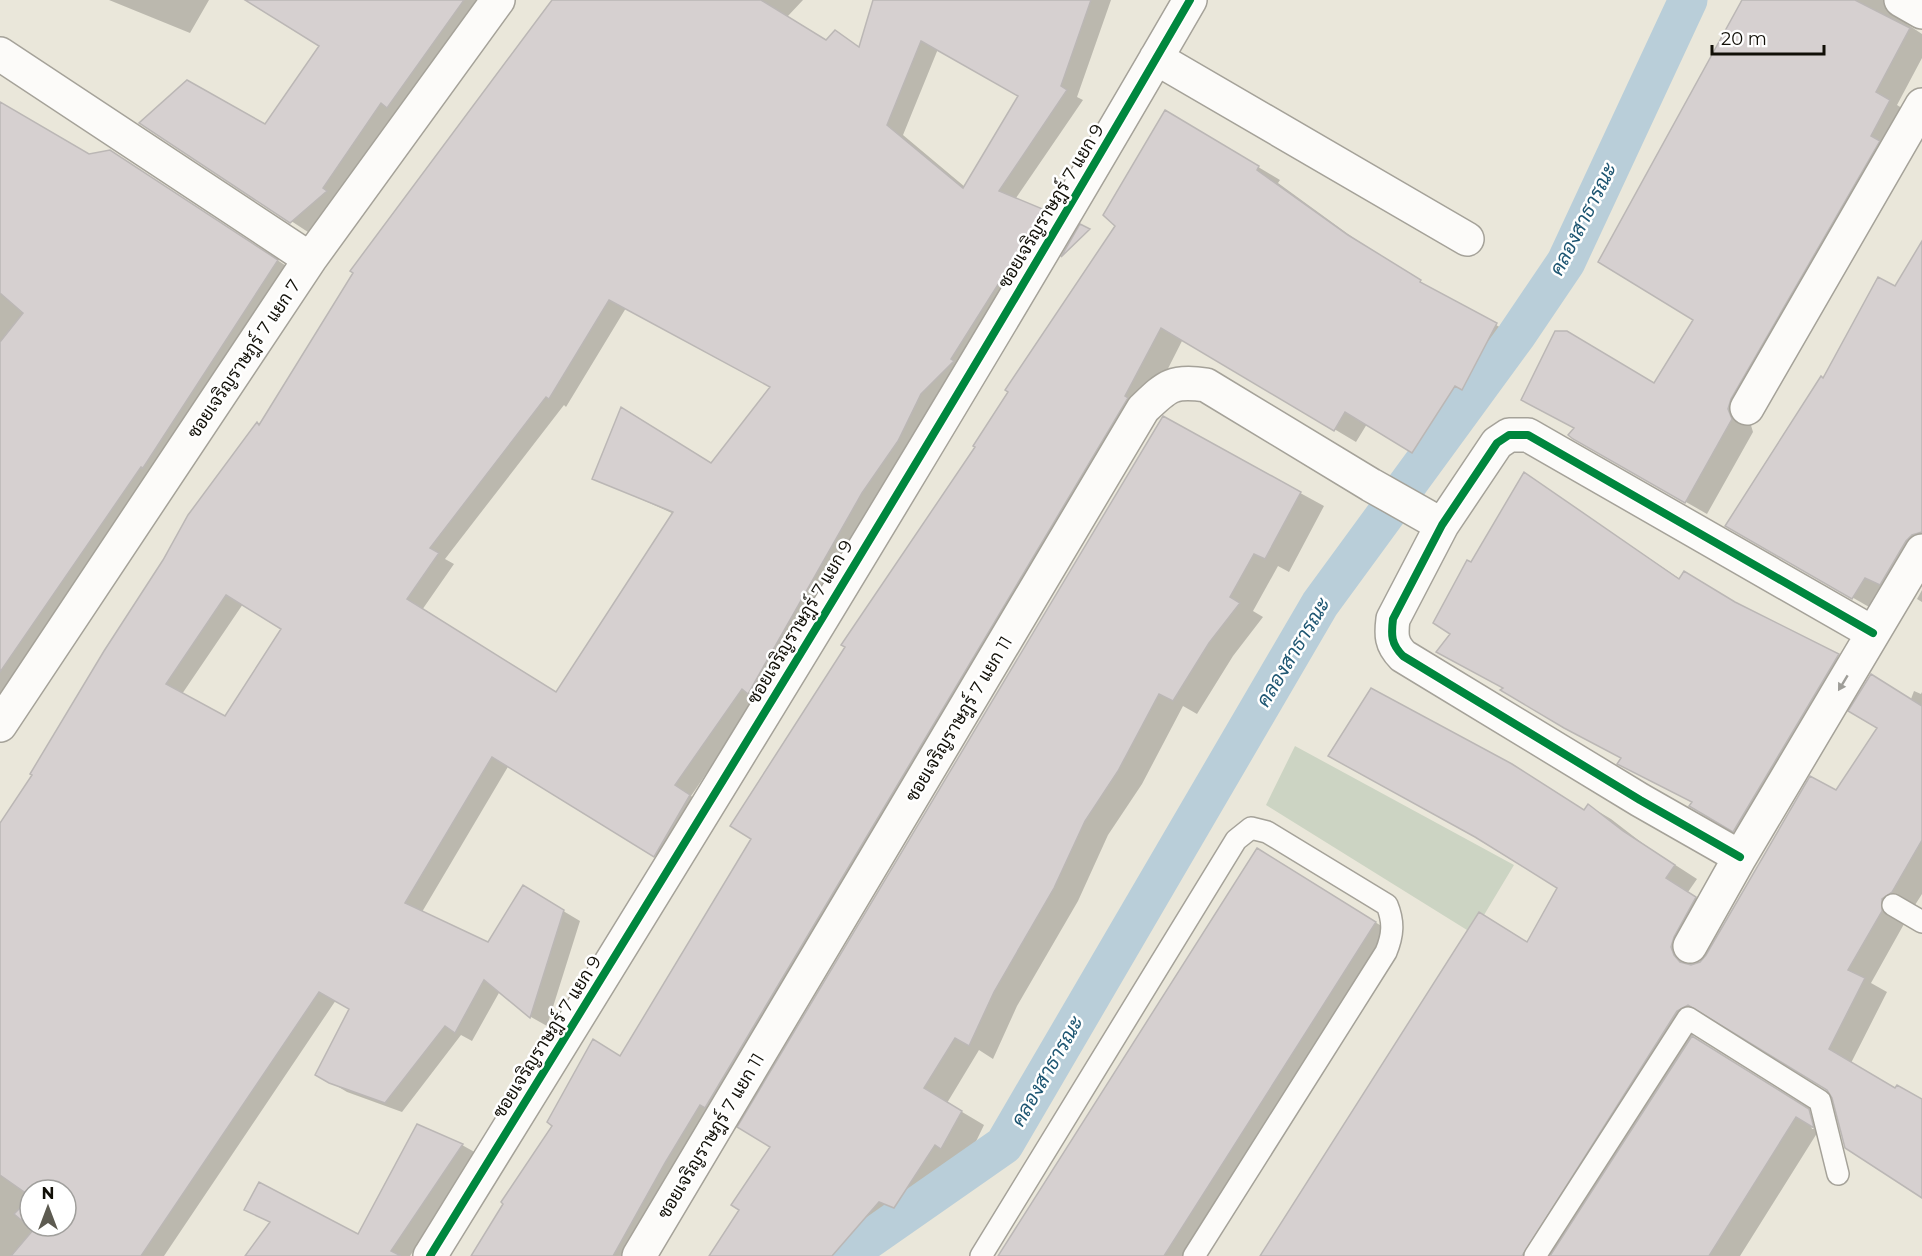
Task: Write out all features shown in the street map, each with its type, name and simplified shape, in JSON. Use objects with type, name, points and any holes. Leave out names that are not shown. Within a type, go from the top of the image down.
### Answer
[{"type":"street","name":"ซอยเจริญราษฎร์ 7 แยก 7","points":[[0,725],[310,259],[498,0]]},
{"type":"street","name":"ซอยเจริญราษฎร์ 7 แยก 9","points":[[429,1256],[683,846],[1190,0]]},
{"type":"street","points":[[1901,0],[1922,12]]},
{"type":"street","points":[[0,54],[310,259]]},
{"type":"street","points":[[1156,58],[1467,239]]},
{"type":"street","points":[[1747,408],[1922,105]]},
{"type":"street","name":"ซอยเจริญราษฎร์ 7 แยก 11","points":[[639,1256],[1143,409],[1162,391],[1182,382],[1206,385],[1371,485],[1432,519]]},
{"type":"street","points":[[1740,857],[1610,782],[1403,656],[1394,646],[1393,620],[1432,519],[1497,443],[1509,435],[1528,435],[1873,633]]},
{"type":"street","points":[[1690,946],[1740,857],[1922,551]]},
{"type":"lane","points":[[981,1256],[1236,840],[1251,828],[1267,832],[1387,905],[1393,919],[1391,938],[1379,962],[1194,1256]]},
{"type":"lane","points":[[1893,905],[1922,922]]},
{"type":"lane","points":[[1535,1256],[1688,1018],[1820,1101],[1838,1174]]},
{"type":"green space","points":[[1295,746],[1514,865],[1484,915],[1479,912],[1467,930],[1266,805]]},
{"type":"building","points":[[245,0],[464,0],[387,108],[381,103],[323,188],[327,191],[290,223],[139,123],[187,80],[265,124],[319,46]]},
{"type":"building","points":[[552,0],[761,0],[826,40],[835,30],[859,47],[873,0],[1091,0],[1061,86],[1067,90],[999,191],[1045,210],[951,359],[954,361],[921,394],[898,441],[862,493],[748,694],[742,689],[675,785],[690,795],[654,857],[492,757],[405,903],[488,942],[523,885],[564,910],[530,1018],[484,980],[455,1033],[445,1026],[385,1103],[329,1083],[315,1075],[349,1009],[319,992],[141,1256],[11,1256],[26,1238],[78,1238],[78,1178],[18,1178],[18,1188],[0,1175],[0,823],[32,775],[30,774],[104,651],[163,560],[188,515],[257,422],[259,425],[353,273],[350,271]],"holes":[[[921,41],[1018,96],[963,188],[887,125]],[[609,300],[770,387],[711,463],[621,407],[592,479],[673,512],[556,692],[407,599],[439,553],[430,548],[546,397],[549,399]],[[226,595],[281,629],[225,716],[166,684]]]},
{"type":"building","points":[[1742,0],[1855,0],[1910,28],[1876,92],[1890,100],[1871,136],[1880,141],[1731,399],[1728,409],[1732,419],[1685,503],[1573,439],[1568,435],[1574,428],[1521,400],[1555,331],[1567,331],[1654,383],[1693,320],[1598,262]]},
{"type":"building","points":[[0,102],[89,154],[110,150],[278,260],[143,468],[141,467],[0,672],[0,342],[23,313],[0,293]]},
{"type":"building","points":[[1165,110],[1259,166],[1257,170],[1348,235],[1421,280],[1420,282],[1497,323],[1462,390],[1455,386],[1412,453],[1345,412],[1334,431],[1161,328],[1125,396],[1128,398],[705,1108],[700,1105],[665,1163],[613,1256],[471,1256],[503,1204],[501,1202],[552,1126],[547,1122],[593,1039],[620,1056],[751,839],[730,826],[845,647],[841,645],[975,447],[973,446],[1008,392],[1005,390],[1115,226],[1103,215]]},
{"type":"building","points":[[1080,224],[1090,229],[1061,257]]},
{"type":"building","points":[[1922,241],[1922,532],[1912,535],[1906,541],[1880,585],[1865,578],[1852,599],[1725,526],[1821,376],[1823,378],[1878,277],[1895,286]]},
{"type":"building","points":[[1163,416],[1301,492],[1265,559],[1254,554],[1230,597],[1240,603],[1209,643],[1173,701],[1159,694],[1118,771],[1085,821],[1054,888],[994,992],[969,1046],[955,1038],[924,1088],[962,1111],[941,1149],[935,1145],[894,1208],[879,1202],[832,1256],[709,1256],[739,1210],[731,1205],[770,1147],[737,1127]]},
{"type":"building","points":[[1524,472],[1679,579],[1684,571],[1735,602],[1839,654],[1733,832],[1689,806],[1692,802],[1617,764],[1621,758],[1564,728],[1500,690],[1503,688],[1436,652],[1450,634],[1433,623],[1467,560],[1471,562]]},
{"type":"building","points":[[1871,674],[1922,706],[1922,840],[1892,892],[1882,899],[1882,911],[1848,970],[1865,978],[1829,1049],[1895,1088],[1897,1085],[1922,1099],[1922,1198],[1845,1148],[1832,1098],[1827,1090],[1688,1005],[1677,1011],[1522,1256],[1260,1256],[1479,912],[1527,942],[1557,888],[1475,837],[1328,756],[1371,688],[1512,764],[1584,810],[1588,804],[1623,831],[1675,865],[1666,878],[1696,897],[1671,947],[1680,962],[1691,965],[1700,962],[1706,955],[1810,776],[1836,790],[1877,728],[1848,711]]},
{"type":"building","points":[[1257,848],[1376,922],[1164,1256],[998,1256]]},
{"type":"building","points":[[1692,1036],[1809,1109],[1814,1128],[1796,1117],[1709,1256],[1550,1256]]},
{"type":"building","points":[[417,1124],[463,1144],[391,1251],[401,1256],[245,1256],[270,1222],[244,1210],[259,1182],[358,1234]]},
{"type":"waterway","name":"คลองสาธารณะ","points":[[845,1256],[1004,1145],[1320,604],[1516,336],[1566,262],[1688,0]]},
{"type":"cycle path","points":[[430,1256],[910,474],[1190,0]]},
{"type":"cycle path","points":[[1740,857],[1640,800],[1399,652],[1393,639],[1393,619],[1442,525],[1497,443],[1509,435],[1528,435],[1873,633]]}]
